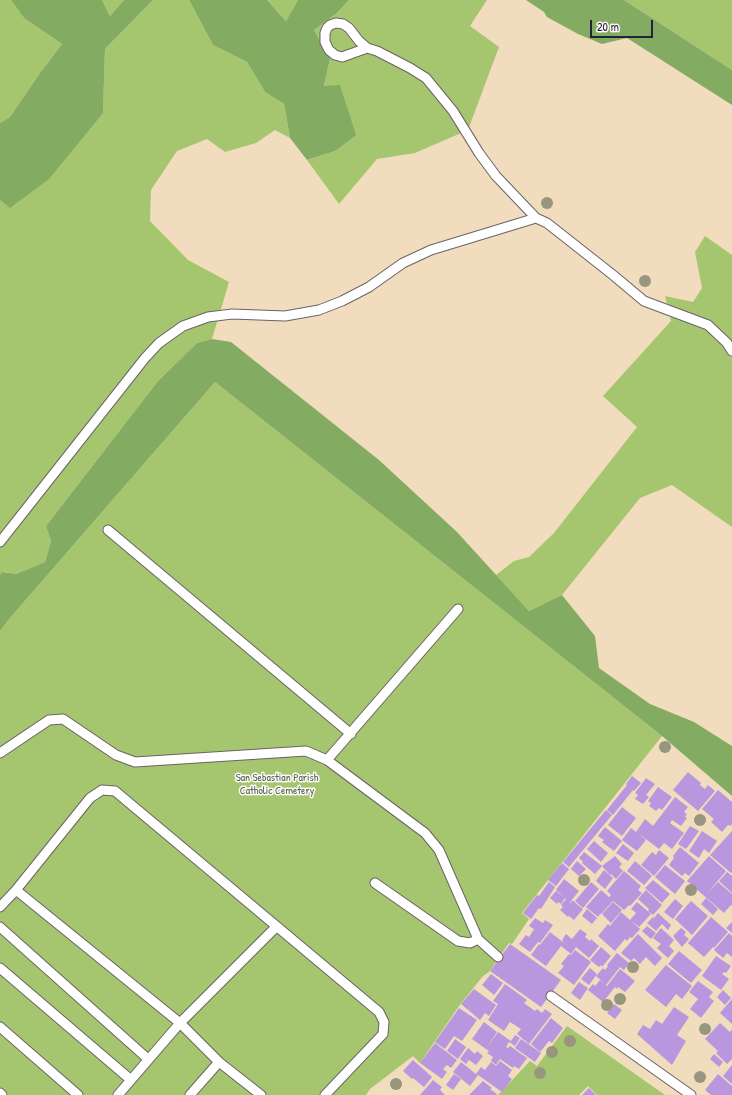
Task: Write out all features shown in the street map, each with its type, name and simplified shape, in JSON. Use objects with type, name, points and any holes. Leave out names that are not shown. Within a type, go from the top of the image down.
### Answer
[{"type":"lane","points":[[367,48],[342,58],[335,56],[329,50],[325,42],[325,33],[327,28],[336,23],[343,24],[349,28],[359,41],[367,48],[377,51],[426,78],[453,111],[479,154],[496,176],[536,218],[547,223],[644,301],[708,325],[727,343],[732,351]]},
{"type":"lane","points":[[0,542],[145,358],[159,344],[183,326],[208,318],[232,314],[285,316],[319,310],[342,302],[369,287],[403,263],[431,250],[536,218]]},
{"type":"lane","points":[[108,530],[351,734]]},
{"type":"lane","points":[[327,760],[458,609]]},
{"type":"lane","points":[[0,753],[49,720],[63,719],[116,754],[135,762],[306,751],[327,760],[425,833],[439,850],[478,939],[498,957]]},
{"type":"lane","points":[[0,908],[90,798],[102,790],[115,791],[379,1012],[384,1022],[383,1034],[325,1095]]},
{"type":"lane","points":[[375,883],[458,941],[470,944],[478,939]]},
{"type":"lane","points":[[16,890],[180,1024],[219,1062],[261,1095]]},
{"type":"lane","points":[[118,1095],[180,1024],[276,926]]},
{"type":"lane","points":[[0,927],[148,1059]]},
{"type":"lane","points":[[0,968],[131,1080]]},
{"type":"lane","points":[[551,996],[691,1095]]},
{"type":"lane","points":[[0,1027],[78,1095]]},
{"type":"lane","points":[[190,1095],[219,1062]]},
{"type":"lane","points":[[246,1095],[253,1088]]},
{"type":"green space","points":[[0,0],[11,0],[24,18],[62,44],[10,117],[0,123]]},
{"type":"green space","points":[[11,0],[102,0],[110,16],[124,0],[153,0],[105,49],[103,113],[49,179],[10,208],[0,200],[0,123],[10,117],[62,44],[24,18]]},
{"type":"green space","points":[[102,0],[124,0],[110,16]]},
{"type":"green space","points":[[153,0],[189,0],[213,45],[247,62],[265,92],[284,104],[290,138],[275,130],[256,143],[225,152],[207,139],[177,151],[151,190],[150,221],[188,260],[229,282],[212,339],[197,343],[158,381],[46,526],[51,541],[45,562],[16,574],[3,572],[0,575],[0,200],[10,207],[103,113],[105,49]]},
{"type":"green space","points":[[189,0],[267,0],[286,21],[298,0],[349,0],[337,13],[314,30],[330,59],[324,86],[340,85],[356,135],[335,151],[307,160],[290,138],[284,104],[265,92],[247,62],[213,45]]},
{"type":"green space","points":[[267,0],[298,0],[286,21]]},
{"type":"green space","points":[[349,0],[487,0],[470,26],[499,47],[468,130],[415,153],[377,159],[339,204],[307,160],[335,151],[324,86],[330,59],[314,30],[337,13]]},
{"type":"green space","points":[[526,0],[624,0],[732,70],[732,105],[627,38],[602,44],[578,34],[547,17],[544,12]]},
{"type":"green space","points":[[624,0],[732,0],[732,70]]},
{"type":"green space","points":[[705,236],[732,255],[732,527],[672,485],[640,498],[562,595],[529,611],[496,575],[514,561],[529,557],[554,533],[637,427],[603,396],[671,321],[665,296],[693,302],[702,288],[695,252]]},
{"type":"green space","points":[[212,339],[231,342],[379,460],[457,532],[529,611],[562,595],[595,636],[599,668],[650,704],[694,722],[732,746],[732,796],[662,736],[215,382],[0,631],[0,575],[2,572],[16,574],[45,562],[51,541],[46,526],[158,381],[197,343]]},
{"type":"green space","name":"San Sebastian Parish Catholic Cemetery","points":[[215,382],[662,736],[522,913],[529,919],[512,944],[509,943],[489,972],[483,976],[459,1006],[420,1063],[413,1056],[370,1089],[366,1095],[0,1095],[0,631]]},
{"type":"green space","points":[[567,1026],[665,1095],[597,1095],[588,1086],[579,1095],[498,1095],[530,1061],[537,1066]]},
{"type":"building","points":[[688,772],[701,783],[700,785],[705,789],[708,785],[715,791],[698,811],[673,790]]},
{"type":"building","points":[[632,776],[641,783],[634,791],[633,790],[613,815],[607,810],[627,785],[626,784]]},
{"type":"building","points":[[646,778],[655,784],[646,795],[649,797],[643,804],[635,799],[638,795],[635,793]]},
{"type":"building","points":[[658,787],[672,797],[662,810],[659,808],[656,811],[649,806],[651,803],[648,801]]},
{"type":"building","points":[[718,790],[732,802],[732,824],[730,826],[728,825],[722,832],[711,822],[714,819],[702,809]]},
{"type":"building","points":[[675,797],[688,807],[684,812],[687,814],[685,817],[687,818],[681,826],[672,820],[670,823],[684,833],[672,849],[664,843],[659,849],[638,833],[646,840],[637,851],[622,840],[631,828],[636,832],[645,819],[653,826]]},
{"type":"building","points":[[622,807],[636,818],[622,836],[608,825]]},
{"type":"building","points":[[606,810],[612,815],[569,867],[563,862]]},
{"type":"building","points":[[690,826],[699,831],[686,849],[678,844]]},
{"type":"building","points":[[605,827],[622,841],[614,851],[602,842],[604,840],[598,836]]},
{"type":"building","points":[[702,831],[717,841],[709,853],[704,849],[699,858],[689,851]]},
{"type":"building","points":[[732,831],[732,872],[731,873],[710,855]]},
{"type":"building","points":[[594,841],[608,853],[601,862],[587,849]]},
{"type":"building","points":[[623,844],[634,853],[628,861],[616,853]]},
{"type":"building","points":[[680,847],[699,863],[689,876],[685,873],[682,876],[669,865],[674,858],[673,856]]},
{"type":"building","points":[[659,850],[669,858],[654,876],[641,865],[652,852],[656,855]]},
{"type":"building","points":[[584,852],[602,866],[595,874],[582,863],[583,862],[579,858]]},
{"type":"building","points":[[615,856],[622,864],[619,867],[623,871],[616,879],[602,866]]},
{"type":"building","points":[[709,856],[726,871],[706,895],[718,882],[732,894],[732,906],[731,905],[724,913],[687,881]]},
{"type":"building","points":[[577,861],[586,869],[579,876],[571,869]]},
{"type":"building","points":[[635,861],[652,876],[644,885],[627,871]]},
{"type":"building","points":[[562,863],[569,869],[556,886],[548,880]]},
{"type":"building","points":[[665,865],[685,881],[675,894],[655,877]]},
{"type":"building","points":[[604,870],[613,878],[605,889],[596,881]]},
{"type":"building","points":[[624,871],[641,886],[638,890],[642,893],[630,906],[629,905],[624,910],[613,901],[598,917],[586,907],[601,890],[609,897],[611,895],[607,891]]},
{"type":"building","points":[[727,872],[732,876],[732,893],[719,881]]},
{"type":"building","points":[[564,879],[579,891],[570,902],[571,903],[572,900],[583,909],[574,920],[560,910],[563,907],[561,905],[566,899],[556,890]]},
{"type":"building","points":[[653,880],[670,894],[662,903],[645,888]]},
{"type":"building","points":[[549,882],[555,887],[541,909],[539,908],[531,919],[523,913],[537,895],[539,896]]},
{"type":"building","points":[[591,882],[599,889],[583,908],[575,901]]},
{"type":"building","points":[[646,890],[662,905],[653,915],[638,899]]},
{"type":"building","points":[[556,891],[565,898],[561,904],[558,902],[557,904],[550,898]]},
{"type":"building","points":[[706,898],[718,909],[713,915],[701,904]]},
{"type":"building","points":[[675,899],[683,906],[673,919],[664,912]]},
{"type":"building","points":[[691,901],[708,916],[692,935],[675,919]]},
{"type":"building","points":[[613,902],[622,910],[611,923],[602,914]]},
{"type":"building","points":[[637,902],[651,914],[639,927],[630,920],[636,913],[631,909]]},
{"type":"building","points":[[587,909],[597,918],[592,924],[582,916]]},
{"type":"building","points":[[621,912],[640,929],[632,938],[630,937],[627,941],[625,939],[615,951],[598,936],[608,924],[610,926]]},
{"type":"building","points":[[658,913],[671,925],[668,930],[662,924],[656,931],[647,923]]},
{"type":"building","points":[[711,917],[728,932],[704,957],[688,943]]},
{"type":"building","points":[[535,918],[543,923],[545,920],[553,925],[540,943],[538,942],[530,952],[519,944],[526,935],[529,937],[534,929],[529,926]]},
{"type":"building","points":[[732,922],[732,933],[726,928]]},
{"type":"building","points":[[647,926],[656,933],[651,939],[642,931]]},
{"type":"building","points":[[661,928],[674,940],[669,946],[674,951],[668,958],[657,948],[661,944],[653,938]]},
{"type":"building","points":[[681,928],[686,932],[684,935],[689,939],[682,947],[673,936]]},
{"type":"building","points":[[580,929],[587,934],[585,937],[590,941],[591,939],[599,946],[589,958],[576,947],[571,954],[561,946],[546,966],[531,955],[550,932],[564,943],[562,940],[566,934],[572,939]]},
{"type":"building","points":[[729,933],[732,936],[732,957],[727,953],[723,958],[714,950]]},
{"type":"building","points":[[638,934],[662,958],[655,966],[646,957],[640,964],[634,958],[631,961],[621,953]]},
{"type":"building","points":[[510,944],[561,980],[541,1007],[490,971]]},
{"type":"building","points":[[601,947],[611,956],[602,967],[601,965],[599,967],[590,960]]},
{"type":"building","points":[[575,950],[591,962],[574,985],[558,973],[564,966],[561,964],[569,954],[571,955]]},
{"type":"building","points":[[679,951],[702,970],[691,983],[668,964]]},
{"type":"building","points":[[617,953],[629,963],[624,970],[620,967],[606,985],[596,976],[603,968],[605,970],[608,966],[607,965]]},
{"type":"building","points":[[716,956],[731,966],[726,973],[724,972],[722,974],[729,979],[721,990],[702,976]]},
{"type":"building","points":[[666,965],[692,986],[682,999],[676,994],[666,1007],[645,990]]},
{"type":"building","points":[[590,968],[597,974],[589,985],[581,979]]},
{"type":"building","points":[[620,969],[635,981],[625,992],[618,987],[617,989],[615,987],[603,1002],[588,990],[593,984],[595,986],[600,980],[607,986]]},
{"type":"building","points":[[491,974],[503,983],[494,995],[482,985]]},
{"type":"building","points":[[698,981],[713,992],[709,997],[714,1001],[701,1018],[690,1009],[698,999],[689,992]]},
{"type":"building","points":[[579,982],[588,988],[580,1000],[571,993]]},
{"type":"building","points":[[505,984],[527,1000],[524,1003],[535,1011],[537,1009],[542,1013],[545,1009],[552,1014],[529,1044],[517,1034],[521,1029],[510,1022],[504,1031],[488,1020],[498,1004],[493,1001]]},
{"type":"building","points":[[474,989],[496,1005],[489,1016],[485,1013],[480,1020],[461,1004]]},
{"type":"building","points":[[723,990],[731,998],[725,1005],[717,997]]},
{"type":"building","points":[[732,999],[732,1024],[720,1013]]},
{"type":"building","points":[[614,1004],[622,1010],[615,1019],[607,1013]]},
{"type":"building","points":[[674,1007],[689,1017],[677,1035],[686,1041],[672,1065],[637,1034],[643,1025],[650,1029],[656,1020],[662,1024]]},
{"type":"building","points":[[459,1008],[477,1020],[462,1041],[454,1036],[445,1049],[435,1042]]},
{"type":"building","points":[[551,1018],[563,1028],[552,1043],[549,1041],[540,1052],[531,1044]]},
{"type":"building","points":[[484,1022],[497,1032],[486,1049],[472,1039]]},
{"type":"building","points":[[720,1023],[730,1032],[732,1029],[732,1059],[727,1064],[716,1053],[718,1051],[705,1039]]},
{"type":"building","points":[[498,1032],[511,1041],[515,1035],[520,1038],[515,1046],[509,1042],[506,1047],[508,1048],[510,1046],[527,1058],[519,1069],[514,1066],[513,1068],[500,1059],[496,1065],[491,1061],[493,1057],[487,1053],[489,1051],[486,1049]]},
{"type":"building","points":[[455,1039],[466,1047],[458,1059],[447,1051]]},
{"type":"building","points":[[521,1039],[541,1053],[535,1062],[515,1048]]},
{"type":"building","points":[[435,1043],[457,1060],[451,1068],[447,1065],[443,1069],[447,1072],[442,1079],[420,1063]]},
{"type":"building","points":[[468,1048],[475,1054],[477,1051],[483,1056],[476,1065],[469,1060],[466,1064],[460,1059]]},
{"type":"building","points":[[714,1054],[723,1062],[719,1067],[710,1059]]},
{"type":"building","points":[[413,1060],[432,1077],[424,1087],[403,1071]]},
{"type":"building","points":[[500,1061],[512,1070],[508,1076],[512,1079],[502,1092],[478,1075],[470,1086],[453,1072],[461,1062],[476,1074],[481,1067],[485,1070],[491,1062],[496,1066]]},
{"type":"building","points":[[732,1065],[732,1084],[723,1076]]},
{"type":"building","points":[[454,1074],[461,1079],[453,1090],[446,1085]]},
{"type":"building","points":[[718,1074],[732,1086],[732,1095],[711,1095],[705,1090]]},
{"type":"building","points":[[433,1080],[442,1087],[440,1090],[445,1095],[420,1095]]},
{"type":"building","points":[[483,1081],[497,1094],[469,1095]]},
{"type":"building","points":[[589,1088],[596,1095],[582,1095]]}]
